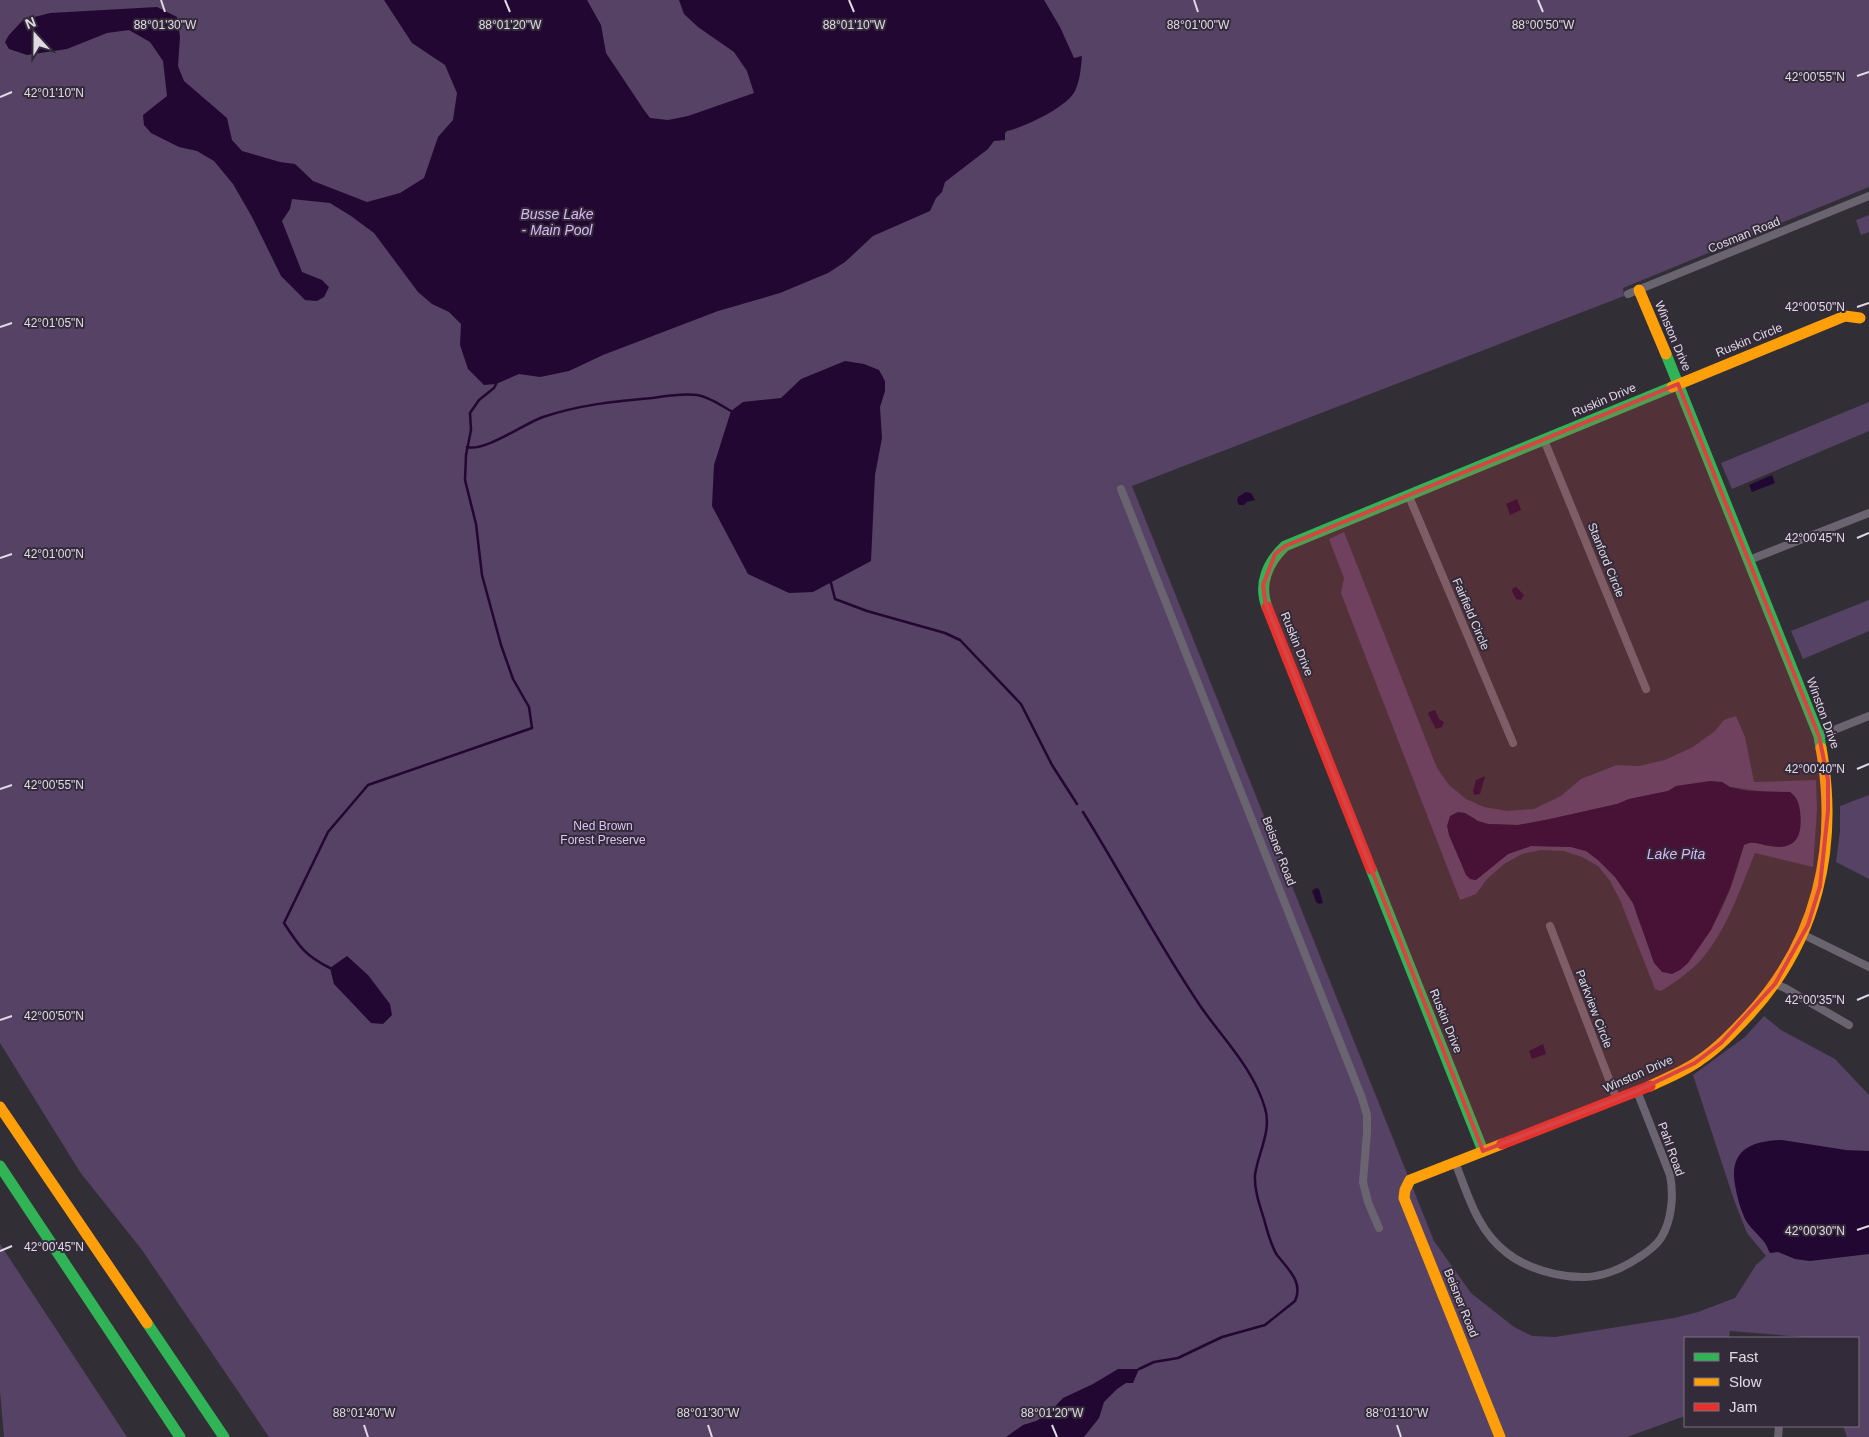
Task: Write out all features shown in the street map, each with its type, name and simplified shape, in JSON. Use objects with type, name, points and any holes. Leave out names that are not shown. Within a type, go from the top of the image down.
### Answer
[{"type":"main road","name":"Winston Drive","points":[[1410,1180],[1617,1100],[1695,1063],[1721,1044],[1750,1016],[1775,984],[1804,935],[1820,886],[1826,854],[1828,780],[1819,736],[1678,384],[1633,292]]},
{"type":"main road","name":"Ruskin Circle","points":[[1678,384],[1845,316],[1860,318]]},
{"type":"main road","name":"Ruskin Drive","points":[[1483,1151],[1265,601],[1263,585],[1275,554],[1285,546],[1678,384]]},
{"type":"main road","points":[[0,1107],[224,1437]]},
{"type":"main road","points":[[0,1166],[180,1437]]},
{"type":"main road","name":"Beisner Road","points":[[1410,1180],[1405,1190],[1404,1198],[1500,1437]]},
{"type":"street","name":"Cosman Road","points":[[1633,292],[1869,196]]},
{"type":"street","name":"Stanford Circle","points":[[1544,440],[1646,688]]},
{"type":"street","name":"Beisner Road","points":[[1121,490],[1362,1098],[1367,1115],[1363,1182],[1368,1202],[1379,1228]]},
{"type":"street","name":"Fairfield Circle","points":[[1408,494],[1513,743]]},
{"type":"street","points":[[1749,560],[1869,513]]},
{"type":"street","points":[[1819,736],[1869,716]]},
{"type":"street","name":"Parkview Circle","points":[[1550,926],[1617,1100]]},
{"type":"street","points":[[1804,935],[1869,967]]},
{"type":"street","points":[[1775,984],[1786,988],[1849,1026]]},
{"type":"street","name":"Pahl Road","points":[[1455,1162],[1478,1221],[1507,1254],[1551,1273],[1583,1278],[1605,1273],[1629,1264],[1648,1252],[1661,1239],[1668,1220],[1672,1188],[1670,1175],[1637,1091]]},
{"type":"highlighted area","points":[[1678,384],[1819,736],[1828,780],[1828,811],[1820,886],[1808,925],[1775,984],[1721,1043],[1695,1063],[1637,1091],[1483,1151],[1265,601],[1263,585],[1275,554],[1285,546]]},
{"type":"green space","name":"Ned Brown Forest Preserve","points":[[0,0],[1869,0],[1869,187],[1623,288],[1624,296],[1132,486],[1434,1241],[1471,1293],[1514,1327],[1532,1336],[1555,1337],[1674,1318],[1698,1312],[1735,1298],[1756,1265],[1766,1256],[1747,1233],[1734,1200],[1693,1075],[1745,1037],[1764,1016],[1781,1030],[1835,1059],[1869,1095],[1869,1437],[1847,1437],[1843,1427],[1859,1427],[1859,1337],[1804,1337],[1730,1331],[1729,1337],[1684,1337],[1684,1416],[1627,1437],[269,1437],[142,1250],[80,1172],[0,1043]]},
{"type":"green space","points":[[1869,215],[1869,232],[1861,235],[1856,220]]},
{"type":"green space","points":[[1869,402],[1869,431],[1732,489],[1721,463]]},
{"type":"green space","points":[[1344,532],[1437,768],[1449,785],[1466,799],[1484,807],[1507,811],[1534,809],[1561,796],[1581,779],[1617,765],[1639,766],[1665,760],[1693,747],[1715,731],[1724,720],[1736,716],[1745,737],[1754,782],[1816,780],[1817,810],[1813,867],[1755,853],[1726,922],[1710,948],[1692,969],[1661,991],[1655,989],[1620,900],[1610,881],[1598,866],[1582,857],[1564,851],[1541,850],[1522,854],[1504,864],[1487,879],[1476,894],[1460,900],[1341,593],[1344,578],[1329,539]],"holes":[[[1722,782],[1730,787],[1767,792],[1771,846],[1750,842],[1744,845],[1732,885],[1714,924],[1698,949],[1680,970],[1640,924],[1633,903],[1615,877],[1586,851],[1571,847],[1531,846],[1508,854],[1476,880],[1470,879],[1449,835],[1465,813],[1478,821],[1488,824],[1518,825],[1617,804],[1629,799],[1669,791],[1676,786]]]},
{"type":"green space","points":[[1869,600],[1869,631],[1803,659],[1791,631]]},
{"type":"green space","points":[[1869,795],[1869,879],[1836,862],[1840,831],[1840,806]]},
{"type":"green space","points":[[0,1244],[127,1437],[4,1437],[0,1391]]},
{"type":"water","name":"Busse Lake - Main Pool","points":[[384,0],[587,0],[601,25],[606,53],[644,110],[650,118],[668,120],[688,116],[754,93],[747,71],[734,52],[698,27],[684,14],[679,0],[1044,0],[1060,27],[1074,58],[1082,56],[1077,87],[1071,97],[1064,103],[1034,121],[1007,131],[1005,133],[1005,140],[994,141],[988,149],[945,182],[942,192],[936,198],[930,211],[873,236],[845,262],[828,273],[780,293],[718,311],[603,355],[569,371],[540,377],[519,374],[496,384],[484,385],[468,369],[460,345],[461,324],[449,312],[432,304],[418,292],[374,233],[330,203],[292,199],[290,209],[282,221],[302,272],[322,280],[329,287],[324,297],[317,301],[305,300],[281,276],[252,217],[233,184],[214,161],[197,151],[179,147],[151,133],[144,125],[143,115],[167,96],[163,61],[150,42],[129,30],[107,33],[67,49],[27,55],[9,49],[5,42],[23,20],[50,13],[157,7],[177,17],[180,37],[178,66],[184,81],[227,118],[232,140],[242,151],[280,162],[295,164],[313,181],[367,202],[400,193],[424,178],[438,137],[453,120],[457,93],[445,65],[412,43]]},
{"type":"water","points":[[845,361],[864,364],[879,370],[885,381],[885,391],[880,407],[882,438],[875,475],[871,561],[813,592],[789,593],[748,574],[712,506],[714,465],[731,411],[743,402],[781,398],[801,379]]},
{"type":"water","points":[[1772,475],[1775,483],[1752,492],[1749,485]]},
{"type":"water","points":[[1246,492],[1251,493],[1255,500],[1239,505],[1238,497]]},
{"type":"water","points":[[1517,499],[1521,510],[1510,515],[1506,504]]},
{"type":"water","points":[[1516,587],[1524,595],[1521,600],[1516,599],[1512,591]]},
{"type":"water","points":[[1435,710],[1439,719],[1444,722],[1442,727],[1436,729],[1428,714]]},
{"type":"water","points":[[1485,776],[1480,794],[1474,795],[1473,791],[1476,780]]},
{"type":"water","name":"Lake Pita","points":[[1710,781],[1722,782],[1730,787],[1748,791],[1790,792],[1796,798],[1799,805],[1801,820],[1799,834],[1792,843],[1786,846],[1779,847],[1754,843],[1744,845],[1730,888],[1711,930],[1688,963],[1672,974],[1662,972],[1654,963],[1633,903],[1615,877],[1586,851],[1571,847],[1531,846],[1508,854],[1476,880],[1470,879],[1466,875],[1447,826],[1450,816],[1458,812],[1465,813],[1478,821],[1488,824],[1518,825],[1617,804],[1629,799],[1668,791],[1676,786]]},
{"type":"water","points":[[1316,888],[1319,889],[1323,903],[1319,904],[1316,902],[1312,891]]},
{"type":"water","points":[[347,956],[368,975],[390,1004],[392,1015],[383,1024],[371,1023],[334,984],[330,968]]},
{"type":"water","points":[[1543,1044],[1546,1054],[1532,1059],[1529,1051]]},
{"type":"water","points":[[1782,1140],[1846,1150],[1869,1151],[1869,1254],[1810,1261],[1795,1259],[1778,1252],[1770,1253],[1765,1243],[1745,1219],[1735,1185],[1735,1163],[1739,1156],[1752,1145]]},
{"type":"water","points":[[1118,1369],[1139,1369],[1133,1383],[1126,1383],[1104,1402],[1099,1418],[1084,1437],[1006,1437],[1023,1425],[1047,1415],[1063,1398],[1093,1384]]},
{"type":"waterway","points":[[330,968],[308,955],[284,923],[328,832],[368,785],[532,728],[529,707],[513,679],[501,645],[482,575],[476,524],[465,480],[466,455],[471,430],[470,413],[479,400],[494,388],[496,384]]},
{"type":"waterway","points":[[467,447],[484,445],[543,417],[570,409],[611,402],[691,394],[706,398],[731,411]]},
{"type":"waterway","points":[[831,583],[835,599],[867,611],[945,633],[960,640],[1021,704],[1052,765],[1077,804]]},
{"type":"waterway","points":[[1083,812],[1185,983],[1246,1067],[1260,1094],[1265,1108],[1267,1125],[1255,1175],[1256,1192],[1273,1247],[1293,1276],[1297,1288],[1295,1301],[1265,1325],[1222,1337],[1178,1358],[1154,1362],[1139,1369]]},
{"type":"traffic: fast","points":[[1666,354],[1819,736],[1821,748]]},
{"type":"traffic: fast","points":[[1267,607],[1264,598],[1266,574],[1269,566],[1285,546],[1672,387]]},
{"type":"traffic: fast","points":[[1371,869],[1483,1151]]},
{"type":"traffic: fast","points":[[0,1166],[180,1437]]},
{"type":"traffic: fast","points":[[147,1323],[224,1437]]},
{"type":"traffic: slow","points":[[1639,290],[1666,354]]},
{"type":"traffic: slow","points":[[1672,387],[1845,316],[1860,318]]},
{"type":"traffic: slow","points":[[1650,1086],[1688,1068],[1719,1045],[1748,1016],[1772,987],[1791,957],[1806,925],[1817,891],[1824,857],[1827,821],[1826,785],[1821,748]]},
{"type":"traffic: slow","points":[[0,1107],[147,1323]]},
{"type":"traffic: slow","points":[[1500,1437],[1404,1198],[1405,1190],[1410,1180],[1502,1144]]},
{"type":"traffic: jam","points":[[1267,607],[1371,869]]},
{"type":"traffic: jam","points":[[1502,1144],[1650,1086]]}]
